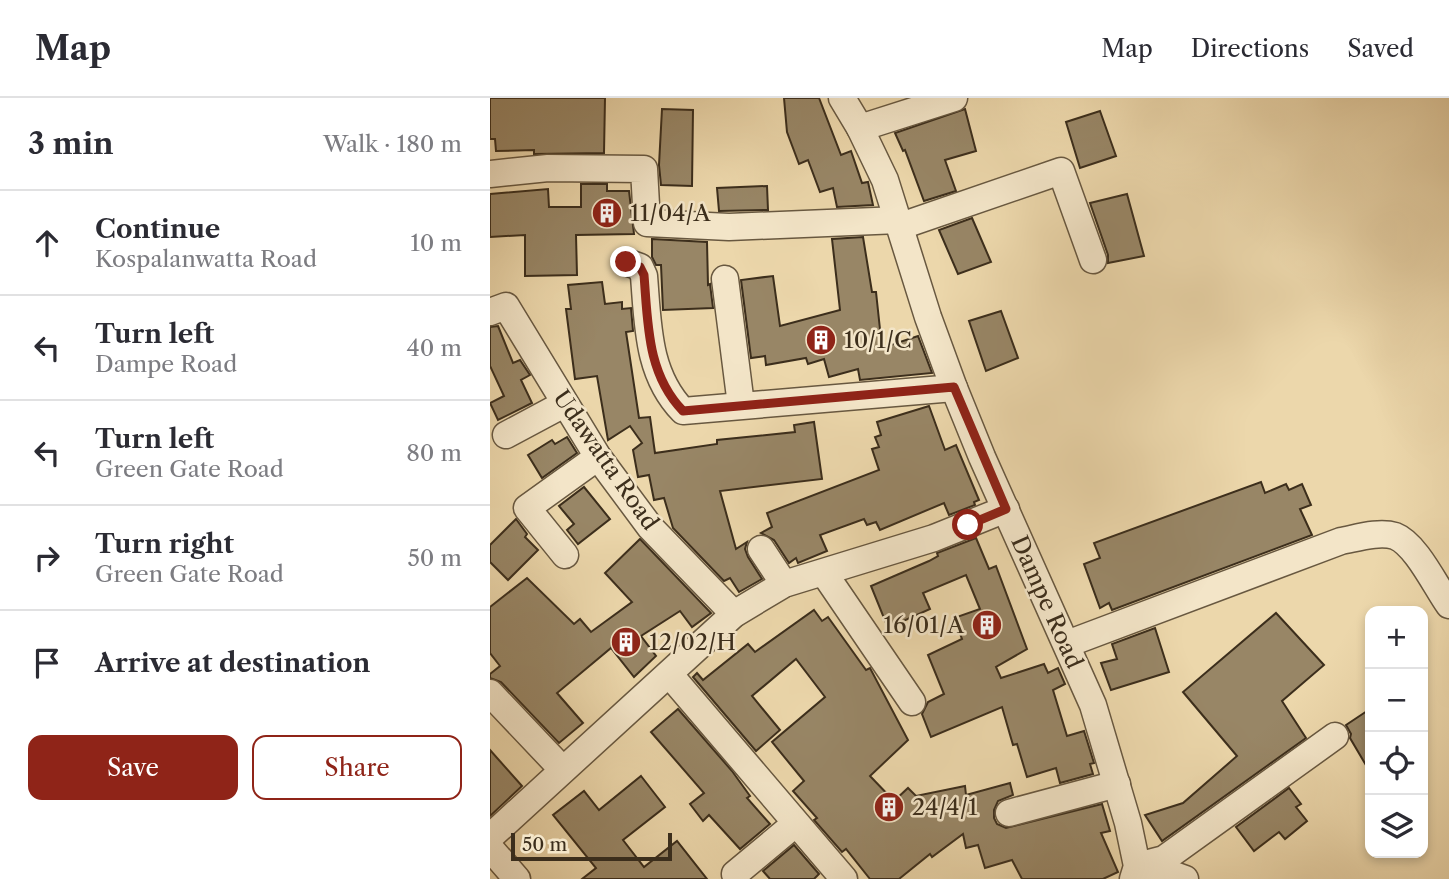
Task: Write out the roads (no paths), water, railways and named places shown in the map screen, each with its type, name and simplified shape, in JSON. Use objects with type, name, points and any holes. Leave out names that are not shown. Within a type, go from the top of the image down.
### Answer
[{"type":"street","name":"Dampe Road","points":[[842,98],[885,180],[924,305],[954,387],[1093,705],[1117,784],[1135,872]]},
{"type":"street","points":[[860,128],[954,98]]},
{"type":"street","points":[[490,174],[548,169],[644,169],[647,223],[729,227],[900,223],[1061,171],[1093,260]]},
{"type":"street","points":[[626,262],[640,267],[644,275],[649,336],[657,372],[669,397],[683,411],[954,387]]},
{"type":"street","points":[[725,279],[741,405]]},
{"type":"street","name":"Udawatta Road","points":[[490,312],[506,306],[598,457],[650,527],[734,614]]},
{"type":"street","points":[[506,435],[564,404]]},
{"type":"street","points":[[565,555],[527,508],[598,457]]},
{"type":"street","points":[[490,837],[734,614],[784,584],[934,538],[1006,509]]},
{"type":"street","points":[[1067,644],[1341,541],[1372,536],[1394,536],[1409,544],[1449,605]]},
{"type":"street","points":[[761,549],[784,584]]},
{"type":"street","points":[[824,573],[912,702]]},
{"type":"street","points":[[670,675],[844,879]]},
{"type":"street","points":[[490,693],[562,769]]},
{"type":"street","points":[[1135,872],[1164,859],[1335,736]]},
{"type":"street","points":[[1009,814],[1117,784]]},
{"type":"street","points":[[735,874],[795,824]]},
{"type":"street","points":[[490,848],[517,879]]},
{"type":"street","points":[[1135,872],[1174,875],[1185,879]]},
{"type":"place","name":"11/04/A","points":[[607,213]]},
{"type":"place","name":"10/1/C","points":[[821,340]]},
{"type":"place","name":"16/01/A","points":[[987,625]]},
{"type":"place","name":"12/02/H","points":[[626,642]]},
{"type":"place","name":"24/4/1","points":[[889,807]]}]
